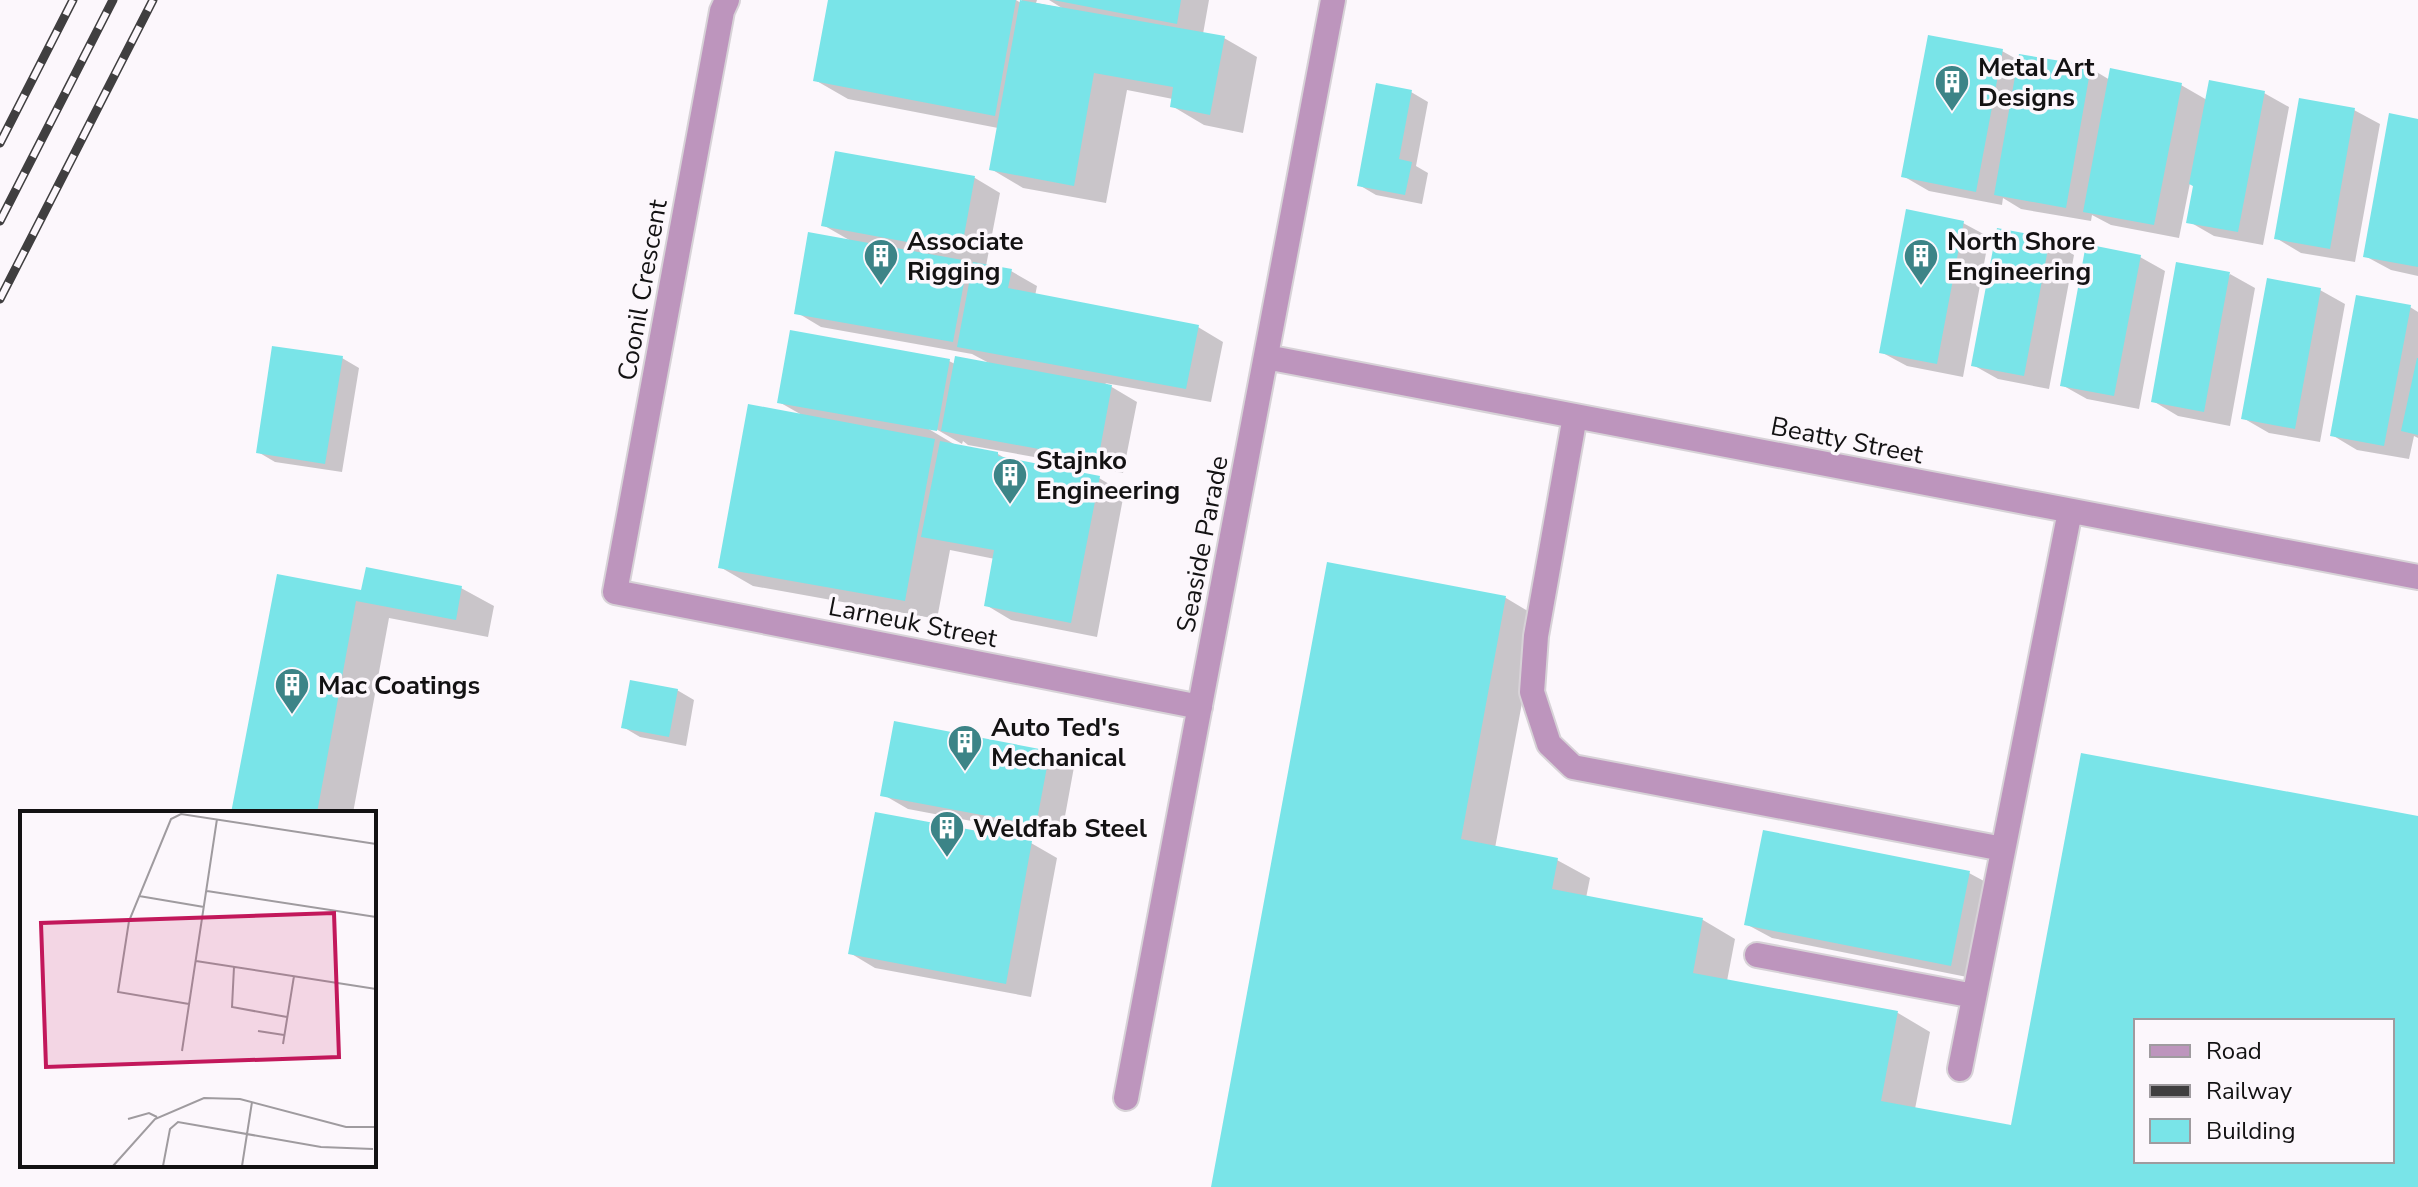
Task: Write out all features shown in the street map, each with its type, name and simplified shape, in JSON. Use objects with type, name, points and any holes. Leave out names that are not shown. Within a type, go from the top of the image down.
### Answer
[{"type":"street","name":"Coonil Crescent","points":[[615,592],[722,11],[727,0]]},
{"type":"street","name":"Seaside Parade","points":[[1126,1098],[1333,0]]},
{"type":"street","name":"Beatty Street","points":[[1266,357],[2418,577]]},
{"type":"street","points":[[1575,416],[1536,636],[1532,692],[1549,744],[1573,767],[2003,849]]},
{"type":"street","points":[[1960,1069],[2070,511]]},
{"type":"street","name":"Larneuk Street","points":[[615,592],[1200,707]]},
{"type":"street","points":[[1757,955],[1974,996]]},
{"type":"building","points":[[828,0],[1016,0],[995,116],[813,81]]},
{"type":"building","points":[[1020,0],[1225,36],[1210,115],[1170,107],[1173,87],[1094,73],[1074,186],[989,170]]},
{"type":"building","points":[[1053,0],[1181,0],[1177,24]]},
{"type":"building","name":"Metal Art Designs","points":[[1928,35],[2003,49],[1976,192],[1901,177]]},
{"type":"building","points":[[2019,54],[2091,66],[2066,208],[1994,195]]},
{"type":"building","points":[[2110,68],[2182,83],[2154,225],[2083,212]]},
{"type":"building","points":[[2209,80],[2265,91],[2238,232],[2186,223],[2193,186],[2189,184]]},
{"type":"building","points":[[1376,83],[1412,90],[1399,159],[1412,162],[1405,195],[1357,186]]},
{"type":"building","points":[[2299,98],[2355,108],[2330,249],[2274,239]]},
{"type":"building","points":[[2389,113],[2418,119],[2418,267],[2363,257]]},
{"type":"building","points":[[835,151],[975,176],[961,252],[821,226]]},
{"type":"building","name":"North Shore Engineering","points":[[1906,209],[1964,221],[1937,364],[1879,353]]},
{"type":"building","points":[[1997,228],[2050,238],[2024,376],[1971,366]]},
{"type":"building","name":"Associate Rigging","points":[[808,232],[968,261],[953,342],[794,314]]},
{"type":"building","points":[[2086,244],[2141,255],[2114,396],[2060,386]]},
{"type":"building","points":[[973,262],[1012,269],[1008,288],[1199,325],[1186,389],[957,347]]},
{"type":"building","points":[[2176,262],[2230,272],[2204,412],[2151,402]]},
{"type":"building","points":[[2267,278],[2321,288],[2295,429],[2241,419]]},
{"type":"building","points":[[2356,295],[2411,305],[2384,446],[2330,436]]},
{"type":"building","points":[[790,330],[950,359],[937,431],[777,403]]},
{"type":"building","points":[[272,346],[343,356],[325,464],[256,453]]},
{"type":"building","points":[[955,356],[1112,385],[1098,460],[941,431]]},
{"type":"building","points":[[2418,358],[2418,435],[2401,431]]},
{"type":"building","points":[[748,404],[935,439],[905,601],[718,568]]},
{"type":"building","name":"Stajnko Engineering","points":[[940,441],[1100,476],[1071,623],[984,606],[994,550],[921,537]]},
{"type":"building","points":[[1327,562],[1506,596],[1461,839],[1558,858],[1552,889],[1703,918],[1693,973],[1898,1011],[1881,1101],[2011,1125],[2081,753],[2418,816],[2418,1187],[1211,1187]]},
{"type":"building","name":"Mac Coatings","points":[[366,567],[462,586],[456,620],[356,601],[317,811],[231,811],[277,574],[361,590]]},
{"type":"building","points":[[630,680],[678,689],[669,737],[621,728]]},
{"type":"building","name":"Auto Ted's Mechanical","points":[[894,721],[1050,751],[1036,825],[880,796]]},
{"type":"building","points":[[875,812],[1032,841],[1006,984],[848,954]]},
{"type":"building","points":[[1763,830],[1970,871],[1951,966],[1744,925]]},
{"type":"railway","points":[[0,143],[73,0]]},
{"type":"railway","points":[[0,221],[113,0]]},
{"type":"railway","points":[[0,299],[153,0]]},
{"type":"place","name":"Metal Art Designs","points":[[1952,113]]},
{"type":"place","name":"Associate Rigging","points":[[881,287]]},
{"type":"place","name":"North Shore Engineering","points":[[1921,287]]},
{"type":"place","name":"Stajnko Engineering","points":[[1010,506]]},
{"type":"place","name":"Mac Coatings","points":[[292,716]]},
{"type":"place","name":"Auto Ted's Mechanical","points":[[965,773]]},
{"type":"place","name":"Weldfab Steel","points":[[947,859]]}]
